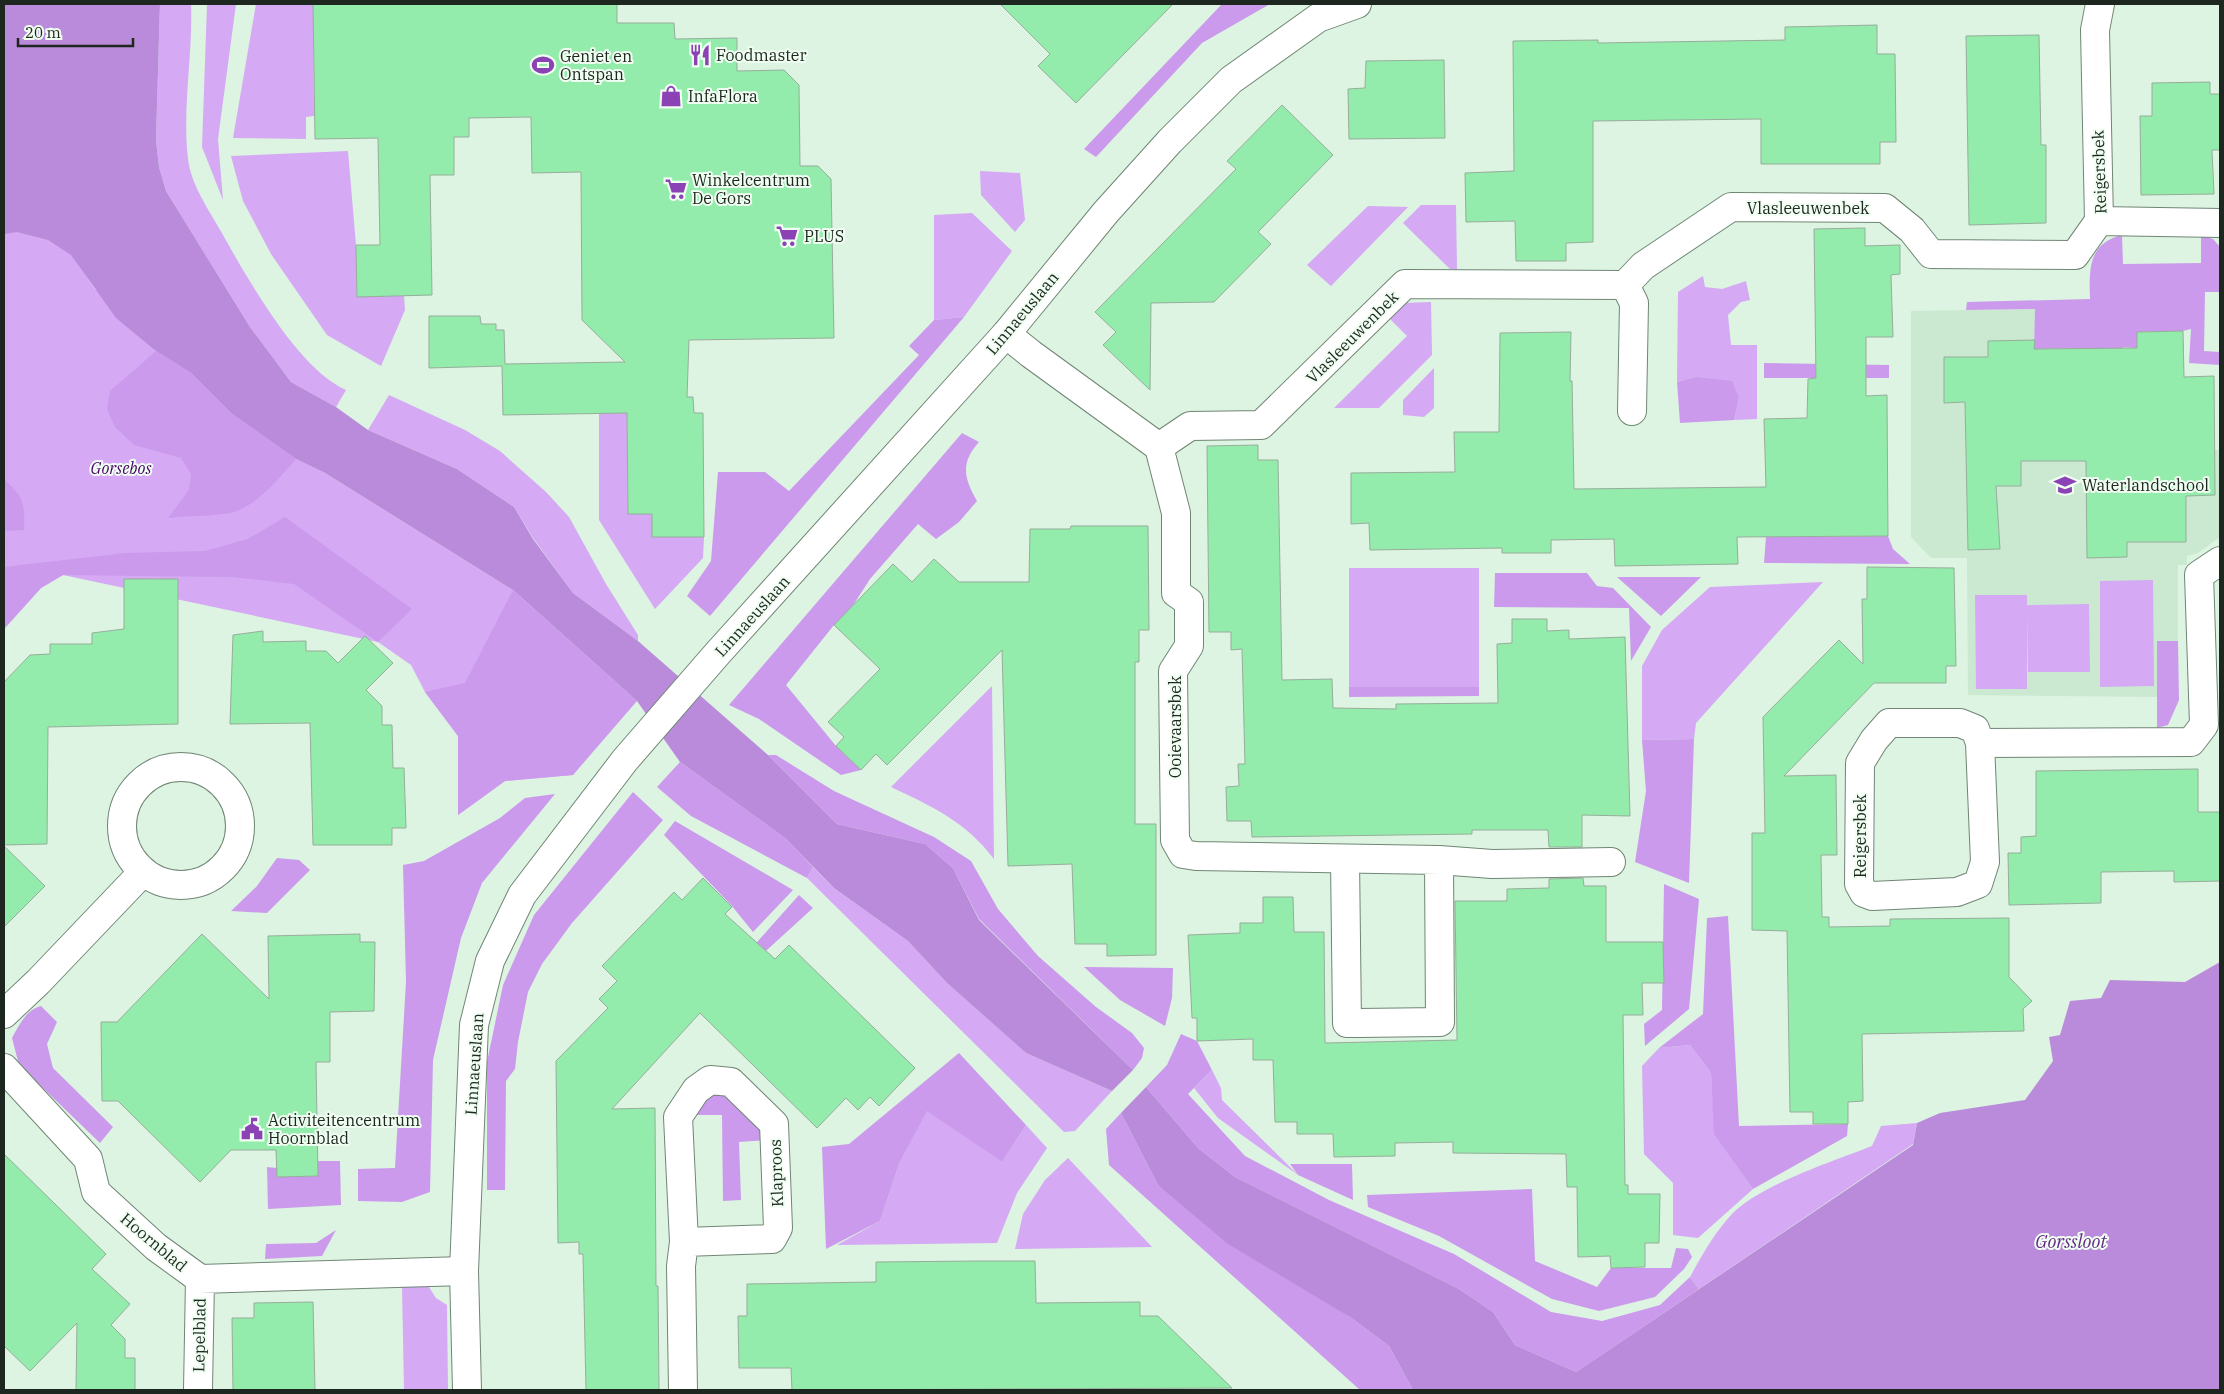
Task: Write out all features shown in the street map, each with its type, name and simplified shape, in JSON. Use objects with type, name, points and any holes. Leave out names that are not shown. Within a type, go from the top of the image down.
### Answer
[{"type":"street","name":"Linnaeuslaan","points":[[467,1390],[464,1271],[474,1025],[490,961],[522,895],[625,760],[1006,334],[1106,212],[1170,141],[1231,80],[1318,18],[1357,4]]},
{"type":"street","name":"Reigersbek","points":[[2100,4],[2095,30],[2099,222],[2220,223]]},
{"type":"street","name":"Vlasleeuwenbek","points":[[1159,447],[1190,426],[1261,425],[1405,284],[1625,285],[1643,266],[1731,207],[1885,208],[1912,230],[1931,254],[2075,255],[2099,222]]},
{"type":"street","points":[[1625,285],[1634,303],[1632,411]]},
{"type":"street","points":[[1006,334],[1159,447]]},
{"type":"street","name":"Ooievaarsbek","points":[[1159,447],[1176,513],[1176,593],[1189,602],[1189,646],[1173,671],[1176,840],[1183,854],[1196,856],[1440,860],[1492,864],[1611,862]]},
{"type":"street","points":[[1980,744],[2191,742],[2204,726],[2199,575],[2220,561]]},
{"type":"street","name":"Reigersbek","points":[[1889,723],[1960,723],[1975,729],[1980,744],[1985,862],[1978,884],[1957,892],[1872,896],[1864,893],[1859,884],[1860,763],[1874,740],[1889,723]]},
{"type":"street","points":[[176,767],[195,768],[214,777],[229,790],[238,808],[240,828],[237,847],[228,863],[214,876],[196,884],[178,886],[159,882],[143,872],[130,857],[123,838],[122,818],[128,799],[140,783],[156,772],[176,767]]},
{"type":"street","points":[[1345,859],[1347,1023],[1440,1022],[1440,860]]},
{"type":"street","points":[[4,1014],[38,982],[143,872]]},
{"type":"street","name":"Hoornblad","points":[[4,1068],[88,1159],[96,1192],[156,1247],[200,1279],[464,1271]]},
{"type":"street","name":"Klaproos","points":[[683,1390],[681,1266],[684,1242],[678,1117],[696,1090],[710,1080],[730,1082],[774,1124],[778,1228],[772,1239],[684,1242]]},
{"type":"street","name":"Lepelblad","points":[[198,1390],[200,1279]]},
{"type":"shaded area","points":[[1222,4],[1270,4],[1202,43],[1096,157],[1084,149]]},
{"type":"shaded area","points":[[2122,235],[2123,264],[2201,263],[2201,235],[2213,239],[2220,247],[2220,292],[2205,292],[2204,351],[2220,352],[2220,365],[2189,363],[2191,329],[2183,331],[2137,332],[2137,348],[2123,347],[2122,355],[2079,355],[2079,348],[2034,349],[2035,309],[1966,310],[1967,302],[2090,299],[2091,268],[2097,251],[2103,244]]},
{"type":"shaded area","name":"Waterlandschool","points":[[2035,309],[2034,348],[2079,348],[2079,355],[2122,347],[2137,332],[2183,331],[2184,377],[2214,376],[2214,422],[2206,422],[2207,450],[2220,450],[2220,537],[2198,553],[2187,556],[2187,565],[2178,565],[2178,641],[2157,642],[2157,697],[1968,695],[1967,558],[1931,558],[1911,537],[1911,311]]},
{"type":"shaded area","points":[[964,317],[710,616],[687,596],[711,561],[718,472],[765,472],[789,491],[919,355],[909,346],[934,320]]},
{"type":"shaded area","points":[[156,351],[191,373],[231,413],[296,459],[276,482],[252,503],[234,512],[168,518],[189,490],[191,474],[181,458],[134,445],[115,427],[107,409],[110,391]]},
{"type":"shaded area","points":[[1764,363],[1889,365],[1889,378],[1764,378]]},
{"type":"shaded area","points":[[1695,377],[1732,381],[1739,398],[1734,420],[1680,423],[1677,382]]},
{"type":"shaded area","points":[[962,433],[979,442],[969,457],[966,471],[969,485],[977,501],[959,522],[936,539],[918,524],[870,579],[852,607],[834,625],[786,685],[836,746],[861,770],[841,775],[759,719],[729,705]]},
{"type":"shaded area","points":[[4,479],[16,491],[22,502],[24,530],[4,531]]},
{"type":"shaded area","points":[[285,517],[412,609],[378,642],[294,584],[231,577],[63,575],[41,588],[4,629],[4,567],[125,553],[205,551],[248,539]]},
{"type":"shaded area","points":[[1888,536],[1893,549],[1910,564],[1764,563],[1766,537]]},
{"type":"shaded area","points":[[1495,573],[1587,573],[1597,586],[1613,588],[1651,627],[1631,661],[1629,608],[1494,607]]},
{"type":"shaded area","points":[[1617,577],[1701,577],[1661,616]]},
{"type":"shaded area","points":[[513,590],[637,701],[573,775],[505,781],[458,815],[458,736],[425,692],[465,683]]},
{"type":"shaded area","points":[[2157,641],[2178,641],[2179,700],[2168,725],[2157,728]]},
{"type":"shaded area","points":[[1349,687],[1479,687],[1479,696],[1349,697]]},
{"type":"shaded area","points":[[1694,739],[1689,883],[1635,862],[1646,791],[1642,740]]},
{"type":"shaded area","points":[[768,755],[776,755],[834,791],[934,837],[971,861],[998,909],[1038,956],[1096,1007],[1132,1033],[1144,1048],[1142,1058],[1133,1070],[979,919],[953,868],[925,844],[837,824]]},
{"type":"shaded area","points":[[680,762],[785,838],[813,867],[807,878],[691,816],[657,787]]},
{"type":"shaded area","points":[[633,792],[663,820],[572,923],[542,964],[528,992],[518,1042],[515,1069],[506,1081],[505,1190],[487,1190],[487,1062],[503,985],[534,915]]},
{"type":"shaded area","points":[[555,794],[482,883],[461,938],[433,1060],[430,1192],[402,1202],[358,1201],[358,1169],[395,1168],[406,982],[403,865],[424,861],[500,818],[525,798]]},
{"type":"shaded area","points":[[675,821],[793,890],[753,932],[732,906],[664,835]]},
{"type":"shaded area","points":[[277,858],[299,860],[310,870],[267,913],[231,911],[257,886]]},
{"type":"shaded area","points":[[1664,884],[1699,899],[1689,1009],[1645,1046],[1644,1024],[1662,1010]]},
{"type":"shaded area","points":[[799,895],[813,908],[756,960],[750,950]]},
{"type":"shaded area","points":[[1728,916],[1739,1126],[1848,1124],[1847,1136],[1753,1189],[1714,1134],[1711,1073],[1690,1045],[1659,1048],[1703,1014],[1707,918]]},
{"type":"shaded area","points":[[1084,967],[1173,968],[1172,998],[1165,1026],[1120,1000]]},
{"type":"shaded area","points":[[41,1006],[57,1022],[47,1044],[53,1068],[113,1127],[100,1143],[19,1065],[12,1038],[28,1014]]},
{"type":"shaded area","points":[[1181,1034],[1197,1041],[1212,1070],[1188,1094],[1245,1156],[1329,1200],[1454,1254],[1551,1312],[1602,1321],[1660,1305],[1690,1277],[1699,1289],[1576,1372],[1515,1345],[1493,1312],[1459,1289],[1235,1177],[1198,1148],[1146,1087],[1167,1065]]},
{"type":"shaded area","points":[[959,1053],[1026,1125],[1002,1162],[927,1111],[899,1164],[880,1221],[826,1249],[822,1147],[849,1144]]},
{"type":"shaded area","points":[[718,1092],[729,1099],[762,1128],[766,1140],[739,1142],[741,1200],[723,1201],[722,1115],[694,1115],[702,1102]]},
{"type":"shaded area","points":[[1121,1113],[1158,1185],[1389,1346],[1413,1390],[1360,1390],[1109,1165],[1106,1129]]},
{"type":"shaded area","points":[[318,1161],[340,1161],[341,1205],[268,1209],[267,1167],[277,1168],[277,1177],[318,1176]]},
{"type":"shaded area","points":[[1290,1164],[1352,1164],[1353,1200],[1298,1175]]},
{"type":"shaded area","points":[[1532,1189],[1535,1261],[1597,1287],[1611,1268],[1671,1268],[1676,1248],[1688,1249],[1692,1257],[1684,1269],[1655,1297],[1599,1311],[1552,1299],[1439,1236],[1368,1207],[1367,1195]]},
{"type":"shaded area","points":[[336,1230],[322,1256],[265,1259],[266,1244],[316,1243]]},
{"type":"green space","points":[[160,4],[191,4],[186,140],[192,177],[205,204],[243,270],[291,342],[328,379],[346,390],[336,407],[291,382],[250,327],[166,191],[159,167],[156,140]]},
{"type":"green space","points":[[207,4],[236,4],[218,139],[223,200],[202,147]]},
{"type":"green space","points":[[256,4],[313,4],[314,116],[306,117],[306,139],[233,138]]},
{"type":"green space","points":[[348,151],[356,245],[357,296],[404,296],[405,310],[381,366],[327,335],[271,254],[243,201],[231,156]]},
{"type":"green space","points":[[980,171],[1020,173],[1025,220],[1015,232],[981,195]]},
{"type":"green space","name":"Gorsebos","points":[[4,184],[72,255],[94,288],[156,351],[191,373],[231,413],[296,459],[325,473],[513,590],[584,761],[573,775],[505,781],[458,815],[458,736],[425,692],[411,665],[378,642],[63,575],[41,588],[4,629]]},
{"type":"green space","points":[[1421,205],[1456,205],[1457,269],[1450,269],[1403,223]]},
{"type":"green space","points":[[1368,206],[1408,207],[1331,286],[1307,265]]},
{"type":"green space","points":[[972,213],[1012,251],[964,317],[934,320],[934,215]]},
{"type":"green space","points":[[1703,276],[1705,287],[1722,289],[1746,281],[1750,300],[1741,302],[1728,315],[1731,345],[1757,345],[1757,419],[1734,420],[1739,398],[1695,377],[1677,382],[1678,292]]},
{"type":"green space","points":[[1431,302],[1432,355],[1379,408],[1334,408],[1407,336],[1388,317],[1402,303]]},
{"type":"green space","points":[[1434,368],[1434,408],[1424,417],[1403,415],[1403,400]]},
{"type":"green space","points":[[599,380],[627,380],[628,513],[652,514],[653,537],[704,537],[703,558],[655,609],[599,520]]},
{"type":"green space","points":[[389,395],[465,430],[500,451],[546,492],[569,517],[606,584],[638,635],[638,641],[573,593],[533,538],[514,507],[457,469],[368,430]]},
{"type":"green space","points":[[1349,568],[1479,568],[1479,687],[1349,687]]},
{"type":"green space","points":[[2153,580],[2154,686],[2100,687],[2100,581]]},
{"type":"green space","points":[[1823,582],[1696,723],[1694,739],[1642,740],[1642,666],[1662,630],[1710,587]]},
{"type":"green space","points":[[1975,595],[2027,595],[2027,605],[2089,604],[2090,672],[2028,672],[2027,615],[2027,689],[1976,689]]},
{"type":"green space","points":[[992,686],[994,859],[960,825],[921,801],[891,787]]},
{"type":"green space","points":[[813,867],[834,888],[908,941],[947,983],[1026,1053],[1112,1091],[1075,1131],[1064,1132],[807,878]]},
{"type":"green space","points":[[1690,1045],[1711,1073],[1715,1134],[1753,1189],[1698,1238],[1673,1235],[1673,1183],[1644,1154],[1642,1066],[1659,1048]]},
{"type":"green space","points":[[1212,1070],[1221,1088],[1222,1100],[1298,1175],[1218,1118],[1194,1088]]},
{"type":"green space","points":[[927,1110],[1002,1162],[1026,1125],[1047,1148],[1017,1193],[997,1243],[837,1245],[880,1221],[899,1164]]},
{"type":"green space","points":[[1917,1123],[1913,1144],[1699,1289],[1690,1277],[1720,1228],[1744,1203],[1760,1193],[1818,1166],[1872,1146],[1881,1126]]},
{"type":"green space","points":[[1068,1158],[1152,1247],[1015,1249],[1023,1214],[1045,1180]]},
{"type":"green space","points":[[427,1284],[436,1298],[447,1305],[448,1390],[404,1390],[402,1286]]},
{"type":"water","points":[[4,4],[160,4],[156,140],[159,167],[166,191],[250,327],[291,382],[336,407],[368,430],[457,469],[514,507],[533,539],[573,593],[638,641],[768,755],[837,824],[925,844],[953,868],[979,920],[1133,1070],[1112,1091],[1026,1053],[947,983],[908,941],[834,888],[785,838],[680,762],[637,701],[513,590],[325,473],[296,459],[231,413],[191,373],[156,351],[116,318],[71,255],[48,240],[17,232],[4,234]]},
{"type":"water","name":"Gorssloot","points":[[2220,962],[2220,1390],[1413,1390],[1389,1346],[1350,1317],[1228,1244],[1158,1185],[1121,1113],[1146,1087],[1198,1148],[1235,1177],[1459,1289],[1493,1312],[1515,1345],[1576,1372],[1913,1145],[1917,1123],[1940,1113],[2025,1100],[2053,1061],[2049,1037],[2060,1035],[2070,1001],[2101,998],[2110,980],[2185,982]]},
{"type":"building","points":[[313,4],[617,4],[617,23],[674,23],[675,39],[737,38],[737,71],[784,70],[799,85],[800,166],[818,166],[831,179],[834,338],[689,340],[687,397],[693,397],[694,413],[703,413],[704,537],[652,537],[652,514],[628,514],[627,413],[503,415],[502,366],[429,368],[429,316],[480,316],[481,324],[496,324],[496,330],[504,330],[505,364],[625,362],[582,320],[581,172],[532,173],[531,117],[469,118],[469,137],[454,137],[454,175],[430,175],[432,295],[357,297],[356,245],[380,245],[378,138],[315,139]]},
{"type":"building","points":[[1000,4],[1173,4],[1076,103],[1038,66],[1050,54]]},
{"type":"building","points":[[1877,25],[1877,54],[1895,54],[1896,142],[1880,142],[1880,164],[1761,164],[1761,119],[1593,121],[1593,242],[1566,243],[1566,261],[1516,261],[1515,221],[1466,222],[1465,173],[1514,171],[1513,41],[1598,40],[1598,43],[1785,40],[1785,27]]},
{"type":"building","points":[[2039,35],[2041,145],[2046,145],[2046,223],[1969,225],[1966,36]]},
{"type":"building","points":[[1444,60],[1445,138],[1349,139],[1348,89],[1365,88],[1366,61]]},
{"type":"building","points":[[2210,82],[2210,94],[2220,94],[2220,150],[2212,150],[2214,194],[2141,195],[2140,116],[2152,116],[2152,83]]},
{"type":"building","points":[[1282,105],[1333,155],[1258,232],[1271,244],[1214,302],[1151,303],[1150,390],[1103,345],[1116,332],[1095,312],[1236,169],[1227,161]]},
{"type":"building","points":[[1865,228],[1865,246],[1900,245],[1900,274],[1891,275],[1893,337],[1866,337],[1866,396],[1887,395],[1888,536],[1737,537],[1738,564],[1615,566],[1614,539],[1551,540],[1551,553],[1502,553],[1502,548],[1370,550],[1369,523],[1351,524],[1351,473],[1455,472],[1454,432],[1499,432],[1500,333],[1571,332],[1570,381],[1572,381],[1574,489],[1766,487],[1764,419],[1807,418],[1808,379],[1816,378],[1814,229]]},
{"type":"building","points":[[2183,331],[2184,377],[2214,376],[2215,495],[2186,496],[2186,542],[2127,542],[2127,557],[2087,558],[2086,461],[2021,461],[2021,486],[1996,486],[2000,549],[1968,550],[1965,402],[1944,403],[1944,357],[1988,357],[1988,341],[2035,340],[2034,349],[2137,348],[2137,332]]},
{"type":"building","points":[[1258,445],[1258,460],[1278,460],[1282,680],[1332,679],[1333,708],[1396,709],[1396,704],[1498,703],[1497,644],[1512,643],[1512,619],[1547,619],[1547,631],[1569,630],[1569,639],[1625,637],[1630,816],[1582,815],[1582,847],[1549,847],[1548,830],[1472,830],[1472,834],[1252,837],[1251,821],[1227,821],[1226,787],[1239,786],[1238,764],[1245,764],[1242,649],[1231,650],[1231,632],[1209,632],[1207,446]]},
{"type":"building","points":[[1071,526],[1148,526],[1149,630],[1139,630],[1139,662],[1135,662],[1135,824],[1156,824],[1156,955],[1107,956],[1107,944],[1075,944],[1072,864],[1008,866],[1002,650],[887,765],[876,754],[861,770],[836,746],[844,737],[828,722],[880,669],[834,625],[893,564],[912,582],[934,559],[959,582],[1029,582],[1030,529],[1070,529]]},
{"type":"building","points":[[1867,567],[1954,568],[1956,666],[1946,666],[1946,683],[1874,683],[1784,776],[1836,775],[1837,855],[1821,855],[1822,917],[1829,917],[1829,927],[1890,926],[1890,919],[2009,918],[2009,977],[2032,1001],[2023,1009],[2024,1031],[1862,1034],[1863,1101],[1848,1102],[1848,1124],[1813,1124],[1813,1112],[1790,1112],[1787,931],[1752,930],[1752,833],[1765,833],[1763,717],[1839,640],[1863,664],[1862,599],[1867,599]]},
{"type":"building","points":[[124,579],[178,579],[178,724],[48,727],[47,844],[4,845],[4,682],[30,655],[50,654],[50,644],[92,644],[92,633],[124,629]]},
{"type":"building","points":[[263,631],[263,642],[306,641],[306,651],[326,651],[338,663],[365,636],[393,663],[366,690],[382,706],[382,725],[392,725],[393,768],[404,768],[406,828],[392,828],[392,845],[313,845],[310,723],[230,724],[233,635]]},
{"type":"building","points":[[2198,769],[2198,812],[2220,812],[2220,881],[2174,882],[2174,871],[2101,872],[2101,903],[2009,905],[2008,853],[2021,853],[2021,837],[2036,836],[2036,771]]},
{"type":"building","points":[[4,846],[45,886],[4,927]]},
{"type":"building","points":[[703,878],[732,907],[725,914],[775,959],[789,945],[915,1068],[879,1106],[870,1097],[858,1110],[846,1098],[817,1128],[700,1013],[612,1109],[655,1108],[656,1286],[658,1286],[659,1390],[586,1390],[583,1254],[579,1254],[579,1242],[558,1243],[556,1061],[608,1008],[599,999],[617,981],[602,966],[674,892],[682,900]]},
{"type":"building","points":[[1583,878],[1584,886],[1606,886],[1606,942],[1663,942],[1664,983],[1642,983],[1643,1015],[1623,1015],[1625,1185],[1628,1185],[1628,1194],[1660,1194],[1659,1243],[1645,1243],[1645,1267],[1611,1268],[1610,1256],[1578,1257],[1577,1187],[1567,1187],[1566,1154],[1453,1153],[1453,1142],[1395,1143],[1395,1156],[1334,1157],[1333,1134],[1297,1134],[1297,1122],[1275,1122],[1273,1060],[1253,1060],[1253,1039],[1197,1041],[1197,1018],[1192,1018],[1188,935],[1240,933],[1240,923],[1263,923],[1263,897],[1293,897],[1294,932],[1324,932],[1325,1043],[1457,1040],[1455,901],[1507,901],[1507,889],[1549,888],[1549,879]]},
{"type":"building","points":[[202,934],[269,999],[268,936],[360,934],[360,942],[375,942],[374,1011],[330,1012],[330,1062],[316,1062],[318,1176],[277,1177],[276,1150],[231,1150],[200,1182],[118,1101],[102,1101],[101,1022],[117,1022]]},
{"type":"building","points":[[4,1154],[106,1254],[92,1269],[130,1304],[111,1325],[125,1339],[125,1358],[135,1358],[135,1390],[76,1390],[77,1323],[30,1371],[4,1346]]},
{"type":"building","points":[[1035,1261],[1036,1303],[1140,1302],[1140,1316],[1158,1316],[1232,1388],[792,1390],[791,1368],[739,1368],[738,1316],[747,1316],[747,1284],[876,1282],[876,1262]]},
{"type":"building","points":[[313,1302],[315,1390],[233,1390],[232,1318],[254,1318],[254,1303]]},
{"type":"place","name":"Foodmaster","points":[[700,55]]},
{"type":"place","name":"Geniet en Ontspan","points":[[543,65]]},
{"type":"place","name":"InfaFlora","points":[[671,96]]},
{"type":"place","name":"Winkelcentrum De Gors","points":[[676,189]]},
{"type":"place","name":"PLUS","points":[[787,236]]},
{"type":"place","name":"Waterlandschool","points":[[2065,485]]},
{"type":"place","name":"Activiteitencentrum Hoornblad","points":[[252,1129]]}]
